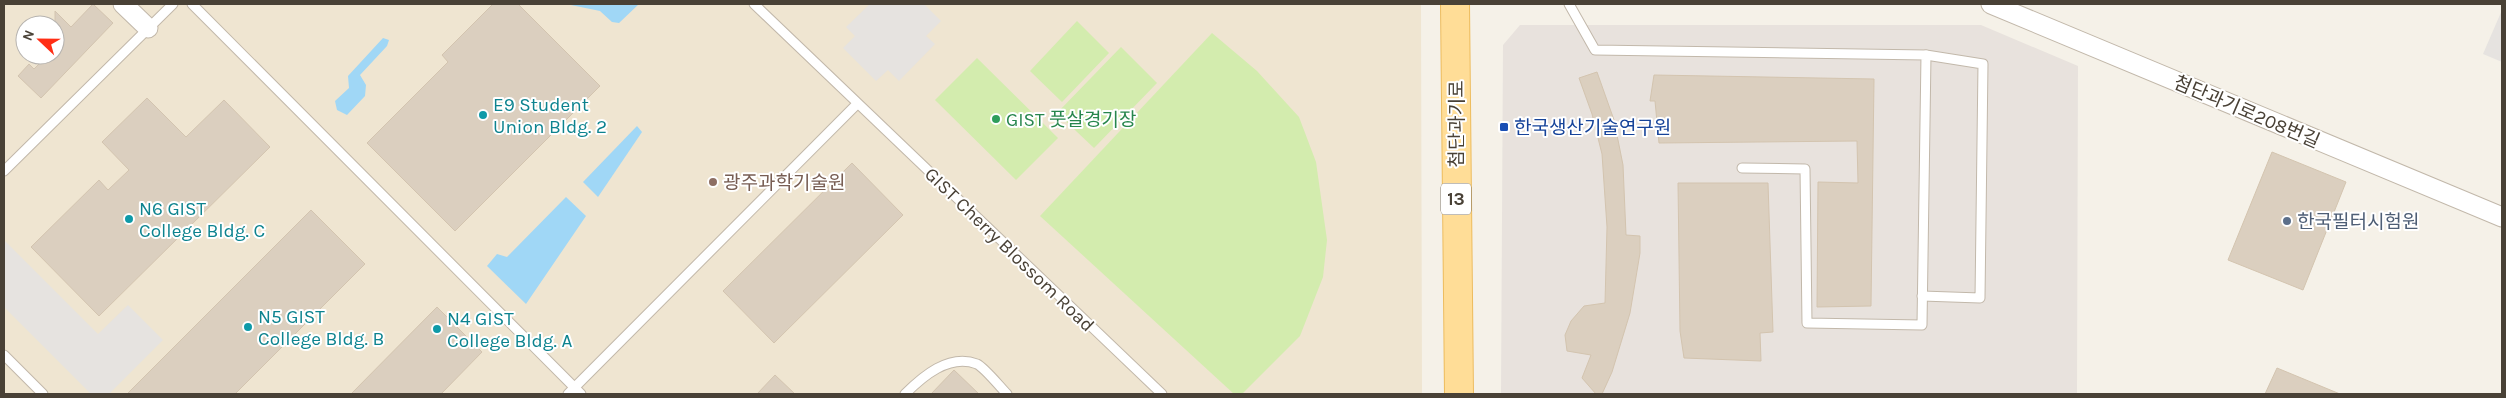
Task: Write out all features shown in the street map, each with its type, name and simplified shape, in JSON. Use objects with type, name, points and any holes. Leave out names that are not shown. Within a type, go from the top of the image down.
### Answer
[{"type":"main road","name":"첨단과기로","points":[[1455,4],[1460,394]]},
{"type":"street","points":[[123,4],[148,28]]},
{"type":"street","name":"첨단과기로208번길","points":[[1991,4],[2502,217]]},
{"type":"lane","points":[[4,171],[173,4]]},
{"type":"lane","points":[[192,4],[574,392],[857,104]]},
{"type":"lane","name":"GIST Cherry Blossom Road","points":[[754,4],[1162,394]]},
{"type":"lane","points":[[1569,4],[1595,50],[1926,55],[1983,64],[1980,298],[1922,296]]},
{"type":"lane","points":[[1742,168],[1805,169],[1806,323],[1922,325],[1926,55]]},
{"type":"lane","points":[[4,355],[43,394]]},
{"type":"lane","points":[[905,394],[924,375],[943,366],[962,362],[978,364],[1007,394]]},
{"type":"shaded area","name":"광주과학기술원","points":[[4,4],[1421,4],[1422,394],[4,394]]},
{"type":"shaded area","points":[[870,4],[924,4],[941,21],[926,36],[935,44],[899,81],[888,70],[876,81],[843,48],[855,36],[846,27]]},
{"type":"shaded area","points":[[2502,10],[2502,62],[2483,54]]},
{"type":"shaded area","name":"한국생산기술연구원","points":[[1520,25],[1981,25],[2078,66],[2077,394],[1501,394],[1503,45]]},
{"type":"shaded area","points":[[4,240],[98,334],[128,305],[163,340],[109,394],[91,394],[4,307]]},
{"type":"green space","points":[[1077,21],[1109,53],[1062,102],[1030,71]]},
{"type":"green space","points":[[1212,33],[1257,71],[1299,117],[1316,162],[1327,240],[1323,277],[1300,336],[1242,394],[1234,394],[1040,216]]},
{"type":"green space","points":[[1121,47],[1157,83],[1094,148],[1057,113]]},
{"type":"green space","name":"GIST 풋살경기장","points":[[977,58],[1058,138],[1016,180],[935,100]]},
{"type":"water","points":[[566,4],[639,4],[619,23],[612,22],[600,11]]},
{"type":"water","points":[[383,38],[389,40],[387,46],[360,75],[366,85],[365,96],[347,115],[337,110],[335,101],[349,88],[348,76]]},
{"type":"water","points":[[637,126],[642,132],[598,197],[583,182]]},
{"type":"water","points":[[566,197],[586,216],[526,304],[487,266],[497,254],[507,257]]},
{"type":"building","points":[[93,4],[113,23],[41,98],[18,76],[28,65],[34,69],[38,65],[65,65],[65,21],[71,27]]},
{"type":"building","name":"E9 Student Union Bldg. 2","points":[[493,4],[518,4],[600,86],[455,231],[367,143],[448,62],[442,55]]},
{"type":"building","points":[[1597,72],[1614,120],[1623,165],[1626,235],[1640,236],[1640,253],[1630,313],[1612,372],[1602,394],[1596,394],[1582,378],[1591,355],[1567,351],[1565,335],[1571,321],[1584,306],[1605,303],[1607,227],[1602,154],[1592,114],[1579,78]]},
{"type":"building","points":[[1654,75],[1874,79],[1871,306],[1817,307],[1818,182],[1858,183],[1857,141],[1659,143],[1655,101],[1650,101]]},
{"type":"building","name":"N6 GIST College Bldg. C","points":[[147,98],[186,137],[224,100],[270,147],[99,316],[31,247],[99,180],[108,190],[129,170],[102,142]]},
{"type":"building","name":"한국필터시험원","points":[[2272,152],[2346,182],[2303,290],[2228,260]]},
{"type":"building","points":[[852,163],[903,215],[774,343],[723,291]]},
{"type":"building","points":[[1678,183],[1768,183],[1773,332],[1760,333],[1761,361],[1684,358],[1680,331]]},
{"type":"building","name":"N5 GIST College Bldg. B","points":[[311,210],[365,264],[235,394],[127,394]]},
{"type":"building","name":"N4 GIST College Bldg. A","points":[[437,307],[482,352],[441,394],[351,394]]},
{"type":"building","points":[[2277,368],[2340,394],[2265,394]]},
{"type":"building","points":[[954,370],[979,394],[931,394]]},
{"type":"building","points":[[775,375],[795,394],[757,394]]},
{"type":"place","name":"E9 Student Union Bldg. 2","points":[[483,115]]},
{"type":"place","name":"GIST 풋살경기장","points":[[996,119]]},
{"type":"place","name":"한국생산기술연구원","points":[[1504,127]]},
{"type":"place","name":"광주과학기술원","points":[[713,182]]},
{"type":"place","name":"N6 GIST College Bldg. C","points":[[129,219]]},
{"type":"place","name":"한국필터시험원","points":[[2287,221]]},
{"type":"place","name":"N5 GIST College Bldg. B","points":[[248,327]]},
{"type":"place","name":"N4 GIST College Bldg. A","points":[[437,329]]}]
